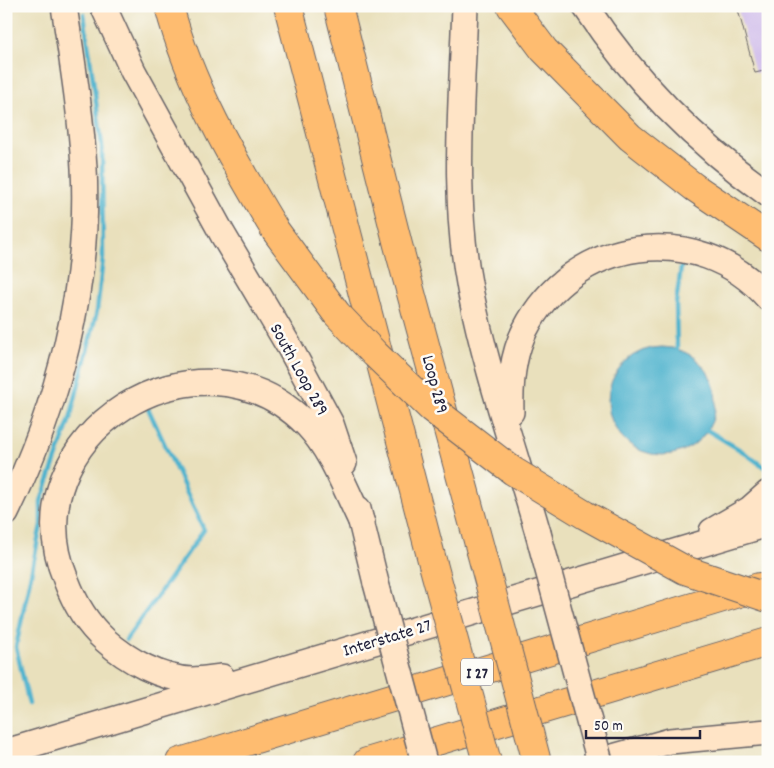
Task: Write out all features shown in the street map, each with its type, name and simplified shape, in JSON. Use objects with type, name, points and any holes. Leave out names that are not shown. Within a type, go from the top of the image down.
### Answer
[{"type":"highway","points":[[169,6],[198,84],[236,165],[275,230],[337,314],[375,354],[431,408],[513,471],[585,515],[686,570],[768,598]]},
{"type":"highway","points":[[288,6],[487,762]]},
{"type":"highway","name":"Loop 289","points":[[338,6],[398,245],[537,762]]},
{"type":"highway","points":[[511,6],[544,50],[630,137],[694,186],[768,237]]},
{"type":"highway","name":"I 27","points":[[180,762],[768,585]]},
{"type":"highway","points":[[367,762],[768,642]]},
{"type":"main road","points":[[6,513],[24,478],[56,386],[68,339],[80,264],[84,170],[64,6]]},
{"type":"main road","name":"South Loop 289","points":[[103,6],[143,88],[222,235],[290,348],[330,424],[362,523],[376,583],[424,762]]},
{"type":"main road","points":[[465,6],[459,166],[465,253],[470,288],[480,332],[538,533],[600,762]]},
{"type":"main road","points":[[585,6],[646,85],[677,117],[739,174],[768,194]]},
{"type":"main road","points":[[512,445],[510,394],[512,373],[524,332],[548,296],[580,269],[596,260],[637,249],[680,249],[706,256],[728,265],[747,278],[768,298]]},
{"type":"main road","points":[[262,674],[192,680],[169,676],[119,652],[96,632],[84,618],[73,597],[61,567],[56,542],[58,500],[73,457],[100,424],[116,410],[146,394],[165,388],[203,382],[245,387],[264,394],[279,403],[308,426],[325,451],[362,523]]},
{"type":"main road","points":[[633,564],[727,523],[750,509],[768,493]]},
{"type":"main road","name":"Interstate 27","points":[[6,752],[768,524]]},
{"type":"main road","points":[[594,762],[670,741],[768,732]]},
{"type":"main road","points":[[670,741],[768,738]]},
{"type":"water","points":[[662,347],[683,351],[700,363],[712,380],[716,401],[712,422],[700,439],[683,451],[662,455],[641,451],[624,439],[612,422],[608,401],[612,380],[624,363],[641,351]]},
{"type":"building","points":[[737,6],[768,6],[768,70],[755,73]]},
{"type":"waterway","points":[[29,704],[16,647],[41,525],[41,501],[70,419],[97,311],[103,258],[102,145],[84,14]]},
{"type":"waterway","points":[[677,348],[676,303],[682,261]]},
{"type":"waterway","points":[[126,640],[204,530],[147,406]]},
{"type":"waterway","points":[[707,430],[742,451],[768,470]]}]
